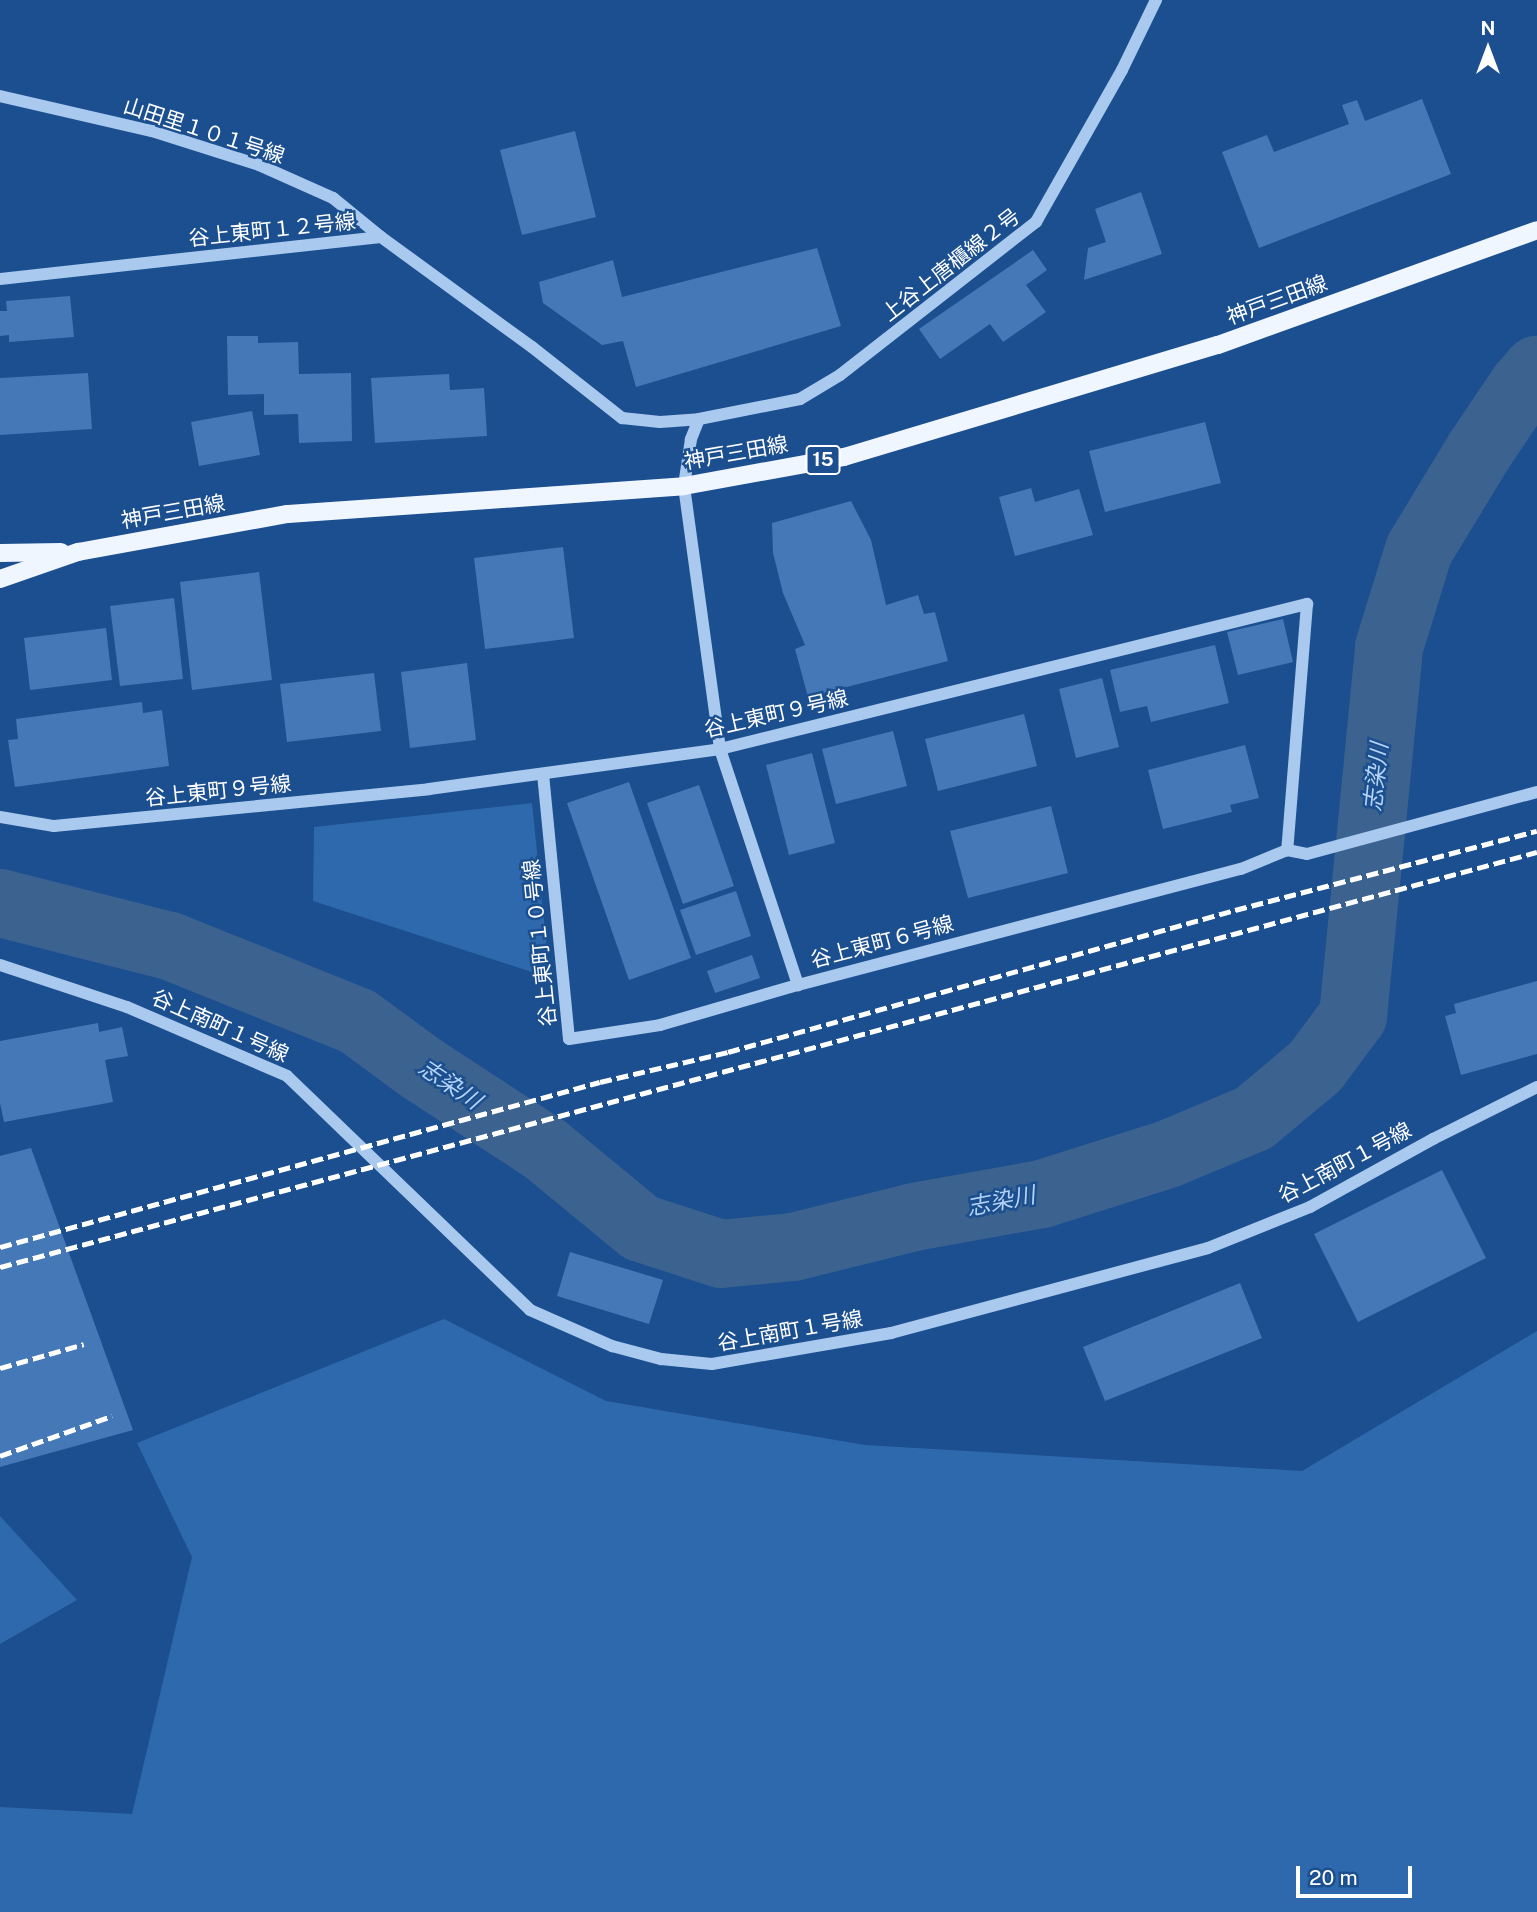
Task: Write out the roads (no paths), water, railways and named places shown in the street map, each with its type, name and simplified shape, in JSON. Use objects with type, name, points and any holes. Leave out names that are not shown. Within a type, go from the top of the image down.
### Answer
[{"type":"main road","name":"神戸三田線","points":[[0,579],[78,552],[288,514],[684,486],[844,457],[1178,357],[1537,230]]},
{"type":"main road","name":"神戸三田線","points":[[0,553],[78,552]]},
{"type":"street","name":"上谷上唐櫃線２号","points":[[699,419],[800,399],[840,375],[1036,222],[1122,70],[1156,0]]},
{"type":"street","name":"山田里１０１号線","points":[[0,96],[152,131],[259,165],[333,198],[381,237]]},
{"type":"street","name":"谷上東町１２号線","points":[[0,279],[381,237],[532,347],[622,418],[660,422],[699,419]]},
{"type":"street","name":"谷上東町６号線","points":[[699,419],[691,439],[684,486],[720,749],[798,985],[1241,869],[1287,850],[1307,854],[1537,792]]},
{"type":"street","name":"谷上東町９号線","points":[[0,817],[54,826],[429,789],[720,749],[1307,604],[1287,850]]},
{"type":"street","name":"谷上東町１０号線","points":[[543,774],[569,1039],[660,1025],[798,985]]},
{"type":"street","name":"谷上南町１号線","points":[[0,965],[127,1007],[287,1076],[530,1310],[612,1346],[661,1359],[712,1364],[891,1333],[1208,1248],[1310,1207],[1433,1139],[1537,1087]]},
{"type":"waterway","name":"志染川","points":[[0,903],[170,946],[357,1021],[421,1068],[545,1149],[641,1228],[721,1254],[793,1247],[914,1217],[1042,1194],[1168,1154],[1254,1118],[1315,1067],[1353,1016],[1389,647],[1419,550],[1479,451],[1522,387],[1537,370]]},
{"type":"railway","points":[[0,1247],[600,1082],[728,1052],[1235,910],[1537,831]]},
{"type":"railway","points":[[0,1267],[1537,852]]},
{"type":"railway","points":[[0,1368],[84,1344]]},
{"type":"railway","points":[[0,1456],[112,1416]]}]
